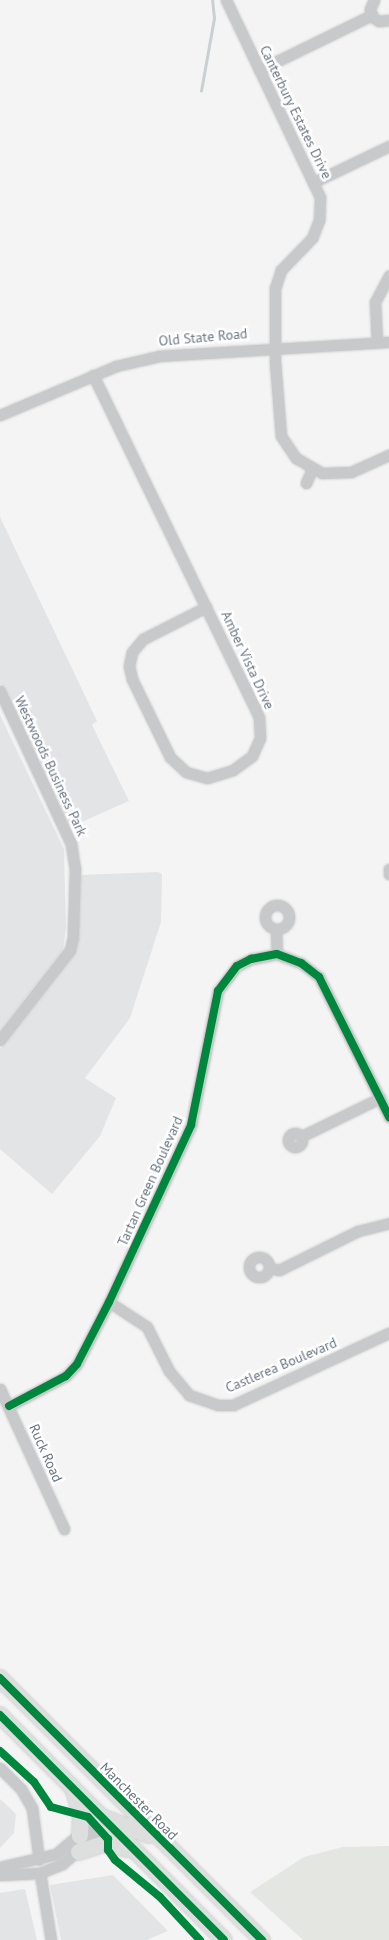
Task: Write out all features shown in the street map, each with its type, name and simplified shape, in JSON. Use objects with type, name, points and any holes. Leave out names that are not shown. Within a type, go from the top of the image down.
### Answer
[{"type":"highway","name":"Manchester Road","points":[[0,1678],[262,1940]]},
{"type":"highway","points":[[0,1714],[224,1940]]},
{"type":"highway","points":[[73,1788],[81,1814],[80,1836]]},
{"type":"highway","points":[[106,1820],[109,1788]]},
{"type":"highway","points":[[106,1820],[163,1843]]},
{"type":"highway","points":[[79,1852],[104,1844],[134,1850]]},
{"type":"street","name":"Canterbury Estates Drive","points":[[226,0],[314,182],[320,210],[315,232],[305,248],[281,270],[276,283],[274,347],[281,436],[296,458],[312,469]]},
{"type":"street","points":[[374,0],[370,9],[372,15],[379,21],[389,20]]},
{"type":"street","points":[[259,70],[372,15]]},
{"type":"street","points":[[314,182],[389,146]]},
{"type":"street","points":[[383,342],[375,302],[389,276]]},
{"type":"street","name":"Old State Road","points":[[0,415],[92,375],[159,356],[274,347],[383,342]]},
{"type":"street","name":"Amber Vista Drive","points":[[92,375],[206,607],[254,706],[261,728],[257,747],[245,762],[220,776],[207,778],[186,772],[170,757],[132,679],[129,666],[132,652],[143,639],[206,607]]},
{"type":"street","points":[[306,483],[312,469],[328,474],[351,472],[389,455]]},
{"type":"street","name":"Westwoods Business Park","points":[[0,691],[71,844],[75,868],[73,937],[70,950],[0,1040]]},
{"type":"street","points":[[389,869],[389,874]]},
{"type":"street","points":[[276,928],[277,954],[301,963],[319,977],[389,1116]]},
{"type":"street","name":"Tartan Green Boulevard","points":[[9,1406],[66,1376],[77,1364],[109,1302],[191,1125],[221,984],[237,966],[277,954]]},
{"type":"street","points":[[302,1136],[380,1098]]},
{"type":"street","points":[[269,1268],[279,1270],[358,1231],[389,1223]]},
{"type":"street","name":"Castlerea Boulevard","points":[[109,1302],[147,1327],[169,1371],[189,1395],[218,1405],[233,1405],[389,1333]]},
{"type":"street","name":"Ruck Road","points":[[0,1389],[64,1529]]},
{"type":"street","points":[[0,1768],[21,1789],[32,1808],[39,1860]]},
{"type":"street","points":[[0,1867],[39,1860],[65,1849],[80,1836],[106,1820]]},
{"type":"street","points":[[0,1875],[40,1872],[62,1864],[79,1852],[106,1820]]},
{"type":"street","points":[[40,1872],[50,1940]]},
{"type":"shaded area","points":[[0,517],[97,721],[92,725],[129,801],[70,827],[0,683]]},
{"type":"shaded area","points":[[0,715],[64,849],[66,927],[63,950],[0,1031]]},
{"type":"shaded area","points":[[158,872],[162,874],[161,922],[130,1018],[85,1078],[116,1098],[100,1136],[52,1194],[0,1149],[0,1049],[74,954],[80,875]]},
{"type":"shaded area","points":[[0,1799],[16,1814],[14,1833],[0,1848]]},
{"type":"shaded area","points":[[389,1846],[389,1940],[303,1940],[250,1892],[304,1857],[343,1847]]},
{"type":"shaded area","points":[[113,1875],[168,1931],[147,1940],[61,1940],[50,1885]]},
{"type":"shaded area","points":[[25,1889],[37,1940],[0,1940],[0,1893]]},
{"type":"waterway","points":[[201,91],[214,18],[212,0]]},
{"type":"cycle path","points":[[9,1406],[66,1376],[77,1364],[109,1302],[191,1125],[218,991],[237,966],[251,959],[277,954],[301,963],[319,977],[389,1117]]},
{"type":"cycle path","points":[[0,1678],[262,1940]]},
{"type":"cycle path","points":[[0,1715],[224,1940]]},
{"type":"cycle path","points":[[0,1751],[34,1782],[51,1807],[88,1817],[108,1839],[108,1850],[115,1860],[160,1897],[200,1940]]}]
